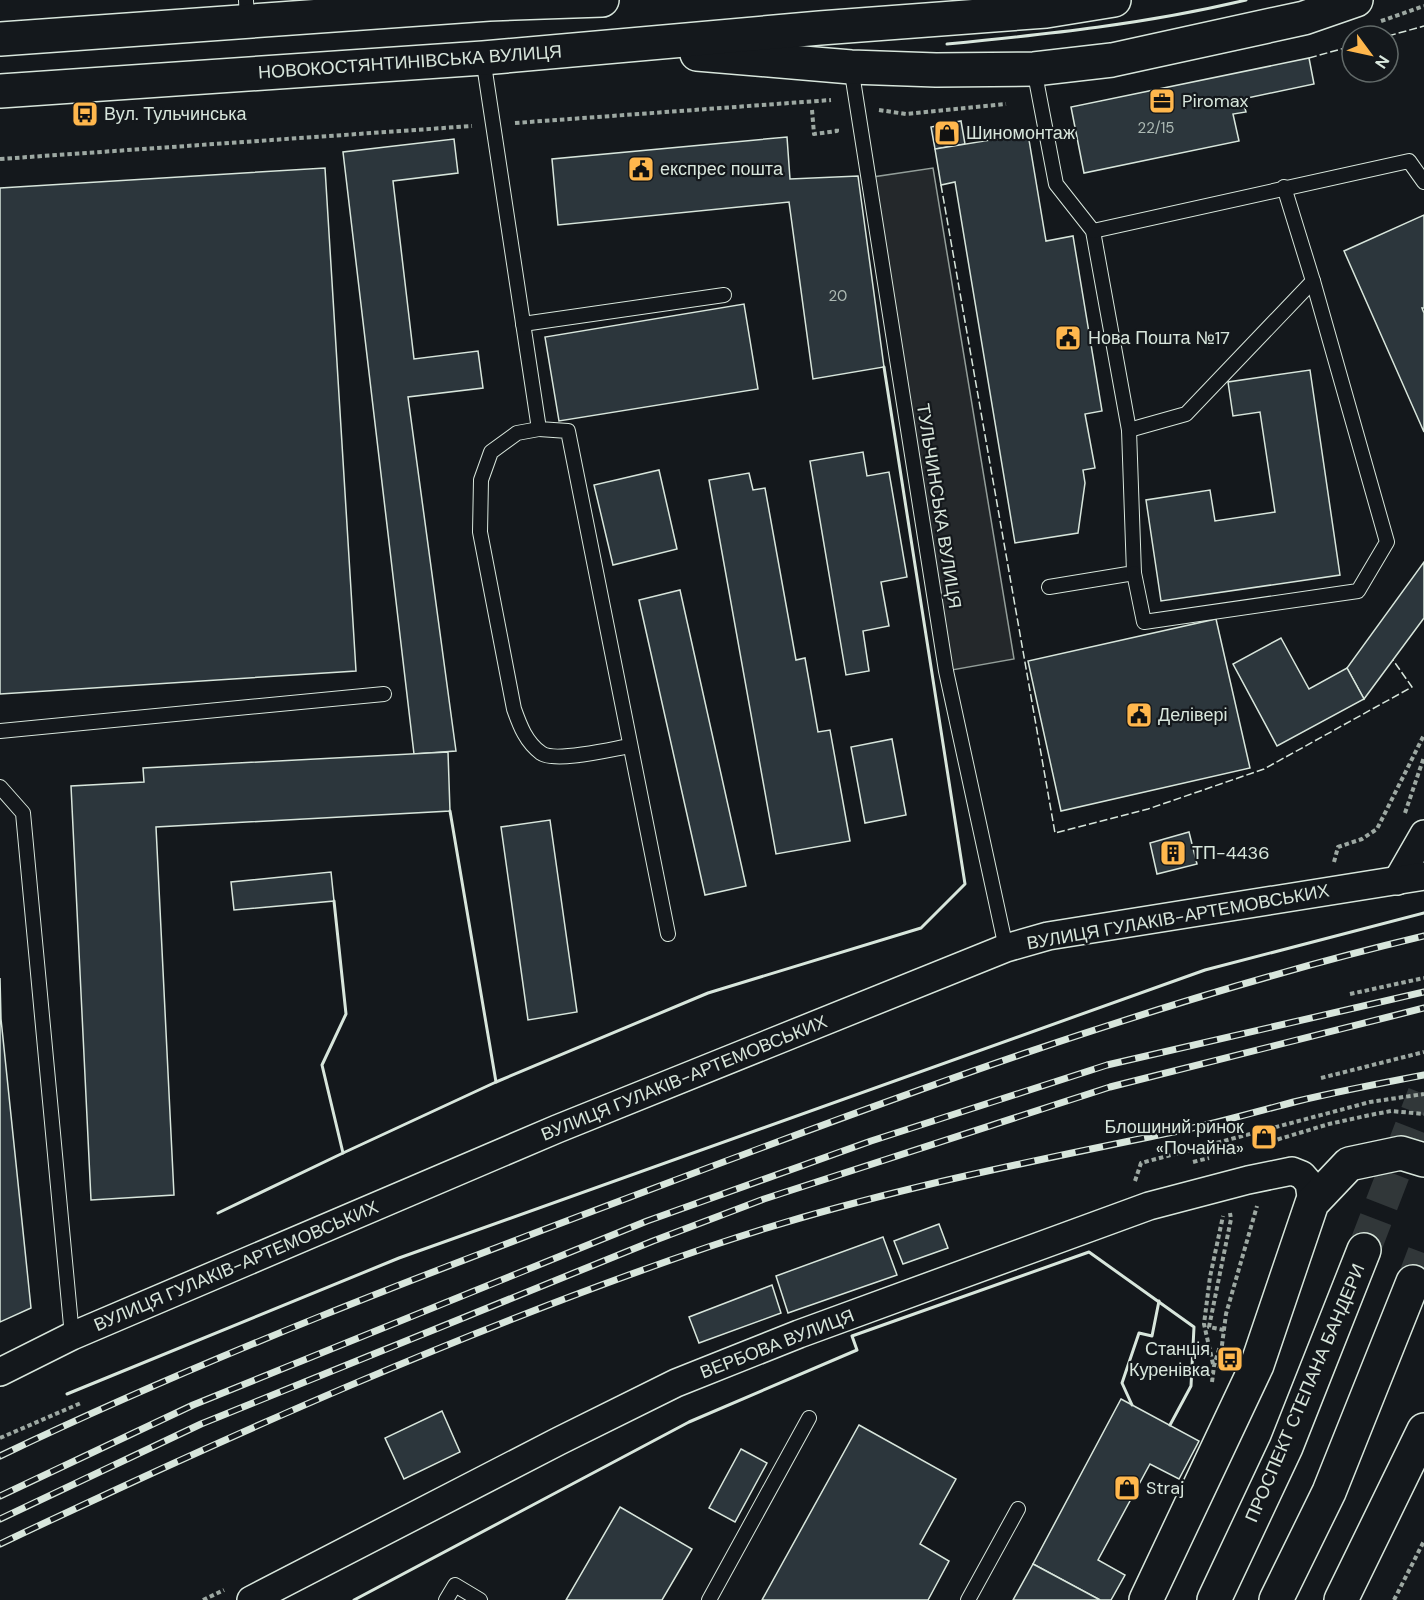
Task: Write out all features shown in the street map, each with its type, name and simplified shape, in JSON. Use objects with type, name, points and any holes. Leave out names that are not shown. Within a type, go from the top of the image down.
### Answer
[{"type":"main road","points":[[0,39],[246,11],[602,0]]},
{"type":"main road","name":"НОВОКОСТЯНТИНІВСЬКА ВУЛИЦЯ","points":[[0,91],[483,58],[820,28],[1046,11],[1114,0]]},
{"type":"main road","points":[[606,47],[850,67],[936,70],[1037,85],[1112,60],[1304,18],[1356,0]]},
{"type":"main road","points":[[1146,1600],[1257,1365],[1312,1203],[1349,1164],[1401,1152],[1424,1160]]},
{"type":"main road","name":"ПРОСПЕКТ СТЕПАНА БАНДЕРИ","points":[[1214,1600],[1286,1447],[1364,1250]]},
{"type":"main road","points":[[1276,1600],[1329,1492],[1413,1282]]},
{"type":"main road","points":[[1341,1600],[1424,1430]]},
{"type":"street","points":[[1397,881],[1413,828]]},
{"type":"street","name":"ВУЛИЦЯ ГУЛАКІВ-АРТЕМОВСЬКИХ","points":[[0,1372],[72,1336],[557,1130],[1006,948],[1047,936],[1424,876]]},
{"type":"street","name":"ВЕРБОВА ВУЛИЦЯ","points":[[252,1600],[676,1383],[799,1334],[1149,1206],[1223,1186],[1292,1171],[1302,1175],[1309,1183],[1312,1203]]},
{"type":"lane","points":[[483,58],[539,429]]},
{"type":"lane","name":"ТУЛЬЧИНСЬКА ВУЛИЦЯ","points":[[850,67],[946,671],[1006,948]]},
{"type":"lane","points":[[1037,85],[1056,184],[1094,231],[1129,430],[1134,573],[1144,622],[1358,591],[1387,542],[1313,281],[1284,188]]},
{"type":"lane","points":[[1094,231],[1409,161],[1424,182]]},
{"type":"lane","points":[[1129,430],[1186,414],[1313,281]]},
{"type":"lane","points":[[523,324],[724,296]]},
{"type":"lane","points":[[630,746],[555,758],[542,754],[523,734],[514,709],[480,532],[481,480],[491,452],[517,433],[539,429],[568,430],[668,934]]},
{"type":"lane","points":[[1048,587],[1134,573]]},
{"type":"lane","points":[[0,731],[384,694]]},
{"type":"lane","points":[[0,787],[23,813],[72,1336]]},
{"type":"lane","points":[[709,1600],[809,1418]]},
{"type":"lane","points":[[1374,1532],[1424,1452]]},
{"type":"lane","points":[[968,1600],[1018,1509]]},
{"type":"lane","points":[[446,1600],[455,1585],[480,1600]]},
{"type":"path","points":[[1380,21],[1424,6]]},
{"type":"path","points":[[858,108],[906,114],[1037,85]]},
{"type":"path","points":[[0,159],[834,99],[835,110]]},
{"type":"path","points":[[812,110],[814,134],[837,131],[836,121]]},
{"type":"path","points":[[1333,866],[1338,847],[1362,839],[1377,830],[1424,735]]},
{"type":"path","points":[[1413,828],[1424,757]]},
{"type":"path","points":[[1350,994],[1424,978]]},
{"type":"path","points":[[1321,1078],[1424,1052]]},
{"type":"path","points":[[1134,1185],[1141,1163],[1370,1102],[1424,1094]]},
{"type":"path","points":[[1251,1148],[1329,1124],[1370,1115],[1391,1111],[1424,1114]]},
{"type":"path","points":[[1223,1186],[1231,1219],[1209,1327],[1224,1330],[1226,1314],[1258,1203]]},
{"type":"path","points":[[1214,1366],[1204,1324],[1210,1277],[1224,1218],[1223,1186]]},
{"type":"path","points":[[0,1438],[81,1403]]},
{"type":"path","points":[[1394,1600],[1424,1541]]},
{"type":"shaded area","points":[[933,168],[1014,659],[952,670],[873,177]]},
{"type":"building","points":[[1309,58],[1314,84],[1233,101],[1235,107],[1244,105],[1246,112],[1233,114],[1239,141],[1084,173],[1071,107]]},
{"type":"building","points":[[961,121],[965,144],[935,149],[931,127]]},
{"type":"building","points":[[1028,134],[1046,241],[1073,236],[1102,411],[1085,414],[1095,468],[1083,470],[1085,483],[1078,533],[1015,543],[955,182],[941,185],[935,149]]},
{"type":"building","points":[[787,137],[790,179],[858,176],[884,367],[813,379],[789,202],[558,225],[552,159]]},
{"type":"building","points":[[454,139],[458,173],[393,181],[414,359],[478,351],[483,388],[408,397],[456,751],[414,754],[343,152]]},
{"type":"building","points":[[325,168],[356,671],[0,694],[0,188]]},
{"type":"building","points":[[1424,215],[1424,308],[1422,308],[1424,313],[1424,432],[1344,251]]},
{"type":"building","points":[[744,304],[758,389],[559,421],[545,337]]},
{"type":"building","points":[[1310,370],[1340,575],[1161,601],[1146,500],[1210,490],[1215,521],[1275,512],[1260,412],[1233,416],[1228,382]]},
{"type":"building","points":[[863,452],[867,476],[889,472],[907,577],[881,582],[889,626],[863,631],[869,671],[846,675],[810,461]]},
{"type":"building","points":[[659,470],[677,549],[613,565],[594,485]]},
{"type":"building","points":[[749,473],[753,490],[765,488],[796,660],[805,658],[818,732],[830,730],[850,841],[776,854],[709,480]]},
{"type":"building","points":[[1424,562],[1424,618],[1364,699],[1347,668]]},
{"type":"building","points":[[680,590],[746,886],[705,895],[639,600]]},
{"type":"building","name":"Делівері","points":[[1216,619],[1250,768],[1061,811],[1028,661]]},
{"type":"building","points":[[1281,638],[1309,689],[1347,668],[1364,699],[1277,746],[1233,664]]},
{"type":"building","points":[[892,739],[906,815],[865,823],[851,747]]},
{"type":"building","points":[[448,752],[450,811],[156,827],[174,1195],[91,1200],[71,786],[144,782],[143,768]]},
{"type":"building","points":[[550,820],[577,1012],[528,1020],[501,827]]},
{"type":"building","name":"ТП-4436","points":[[1189,832],[1197,864],[1157,874],[1150,843]]},
{"type":"building","points":[[331,872],[334,901],[234,910],[231,882]]},
{"type":"building","points":[[0,978],[1,1019],[31,1308],[0,1322]]},
{"type":"building","points":[[939,1224],[948,1248],[903,1264],[894,1241]]},
{"type":"building","points":[[883,1237],[897,1275],[788,1313],[776,1276]]},
{"type":"building","points":[[772,1285],[781,1313],[699,1343],[689,1317]]},
{"type":"building","points":[[1121,1399],[1199,1441],[1179,1479],[1150,1464],[1098,1560],[1125,1575],[1111,1600],[1100,1600],[1033,1564]]},
{"type":"building","points":[[442,1411],[460,1452],[404,1479],[385,1438]]},
{"type":"building","points":[[859,1425],[956,1479],[920,1544],[949,1561],[928,1600],[762,1600]]},
{"type":"building","points":[[741,1449],[767,1463],[735,1522],[709,1508]]},
{"type":"building","points":[[620,1507],[692,1549],[662,1600],[566,1600]]},
{"type":"building","points":[[1033,1564],[1100,1600],[1013,1600]]},
{"type":"tunnel","points":[[1364,1250],[1424,1094]]},
{"type":"tunnel","points":[[1413,1282],[1424,1253]]},
{"type":"railway","points":[[0,1456],[160,1383],[322,1316],[485,1252],[840,1119],[1129,1019],[1325,961],[1424,936]]},
{"type":"railway","points":[[0,1496],[193,1405],[647,1221],[871,1141],[1107,1065],[1424,992]]},
{"type":"railway","points":[[0,1519],[201,1424],[653,1241],[764,1199],[1110,1087],[1424,1008]]},
{"type":"railway","points":[[0,1544],[351,1385],[530,1312],[711,1246],[769,1227],[888,1194],[1188,1129],[1298,1101],[1424,1075]]},
{"type":"fence","points":[[1400,33],[1424,26]]},
{"type":"fence","points":[[1309,58],[1340,49]]},
{"type":"fence","points":[[941,185],[1055,833],[1148,809],[1264,769],[1412,687],[1393,660]]},
{"type":"wall","points":[[947,44],[1134,22],[1246,0]]},
{"type":"wall","points":[[496,1082],[708,993],[921,928],[965,884],[884,367]]},
{"type":"wall","points":[[343,1153],[496,1082],[450,811]]},
{"type":"wall","points":[[218,1213],[343,1153],[322,1065],[346,1014],[334,901]]},
{"type":"wall","points":[[67,1394],[399,1258],[1205,970],[1424,913]]},
{"type":"wall","points":[[354,1600],[689,1422],[857,1350],[852,1336],[1089,1252],[1194,1327],[1191,1386],[1170,1425]]},
{"type":"wall","points":[[1132,1405],[1122,1383],[1139,1333],[1152,1336],[1159,1301]]},
{"type":"place","name":"Piromax","points":[[1162,101]]},
{"type":"place","name":"Вул. Тульчинська","points":[[85,114]]},
{"type":"place","name":"Шиномонтаж","points":[[947,133]]},
{"type":"place","name":"експрес пошта","points":[[641,169]]},
{"type":"place","name":"Нова Пошта №17","points":[[1068,338]]},
{"type":"place","name":"Делівері","points":[[1139,715]]},
{"type":"place","name":"ТП-4436","points":[[1173,853]]},
{"type":"place","name":"Блошиний ринок «Почайна»","points":[[1264,1137]]},
{"type":"place","name":"Станція Куренівка","points":[[1230,1359]]},
{"type":"place","name":"Straj","points":[[1127,1488]]}]
